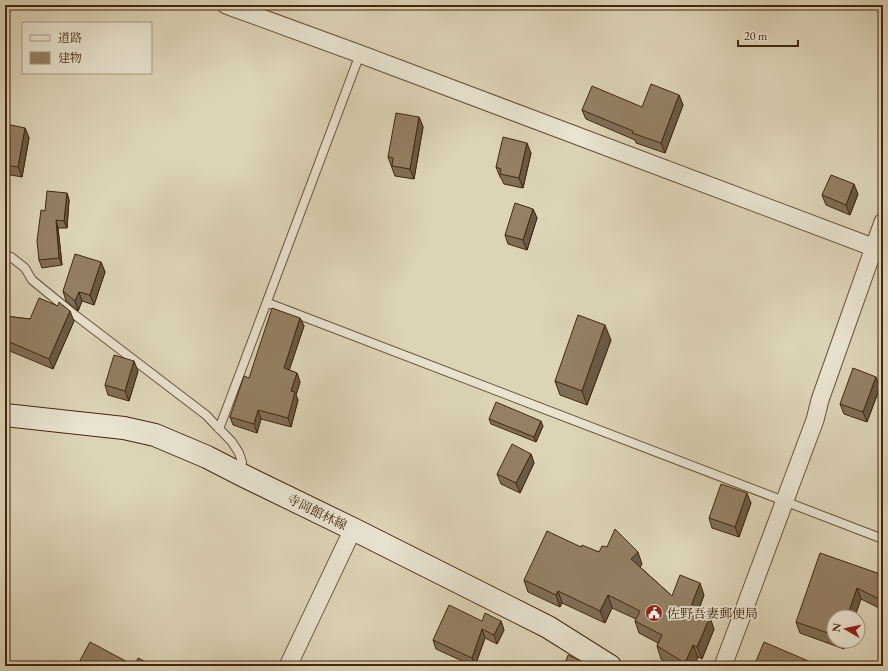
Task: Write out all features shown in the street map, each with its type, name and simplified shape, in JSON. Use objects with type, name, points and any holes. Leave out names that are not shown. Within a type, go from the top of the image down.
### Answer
[{"type":"main road","name":"寺岡館林線","points":[[5,415],[124,428],[155,435],[207,457],[548,627],[610,666]]},
{"type":"street","points":[[226,5],[878,249]]},
{"type":"street","points":[[723,666],[815,420],[820,400],[878,249],[883,222]]},
{"type":"street","points":[[288,666],[353,529]]},
{"type":"lane","points":[[219,429],[268,303],[360,54]]},
{"type":"lane","points":[[5,256],[11,257],[24,268],[32,280],[46,292],[206,415],[232,442],[240,453],[242,462],[240,474]]},
{"type":"lane","points":[[268,303],[883,539]]},
{"type":"building","points":[[651,84],[679,95],[661,143],[632,133],[633,131],[582,110],[592,86],[642,107]]},
{"type":"building","points":[[396,113],[419,117],[410,169],[392,166],[393,158],[388,157]]},
{"type":"building","points":[[6,124],[25,128],[18,167],[5,165]]},
{"type":"building","points":[[503,137],[527,143],[519,178],[500,174],[501,169],[496,167]]},
{"type":"building","points":[[831,175],[854,184],[846,205],[822,195]]},
{"type":"building","points":[[47,191],[67,193],[64,221],[56,220],[59,258],[39,260],[37,241],[41,210],[45,211]]},
{"type":"building","points":[[515,203],[533,209],[523,240],[505,235]]},
{"type":"building","points":[[75,254],[101,262],[90,295],[79,292],[75,301],[63,291]]},
{"type":"building","points":[[39,298],[58,306],[59,302],[70,311],[49,359],[5,340],[5,316],[30,319]]},
{"type":"building","points":[[272,308],[300,318],[284,368],[297,373],[291,391],[295,392],[288,418],[258,410],[254,424],[230,417],[244,376],[249,378]]},
{"type":"building","points":[[578,315],[605,325],[582,391],[555,381]]},
{"type":"building","points":[[114,355],[134,361],[125,391],[105,385]]},
{"type":"building","points":[[853,368],[876,377],[863,412],[840,404]]},
{"type":"building","points":[[496,402],[541,421],[534,437],[489,419]]},
{"type":"building","points":[[512,444],[531,454],[516,483],[497,474]]},
{"type":"building","points":[[721,484],[747,493],[735,527],[709,518]]},
{"type":"building","points":[[615,529],[638,552],[631,559],[672,596],[680,575],[700,583],[690,609],[710,617],[697,647],[693,645],[685,663],[657,646],[662,635],[635,621],[640,611],[608,595],[600,611],[558,591],[556,595],[524,580],[547,531],[581,547],[582,545],[599,552],[602,546],[607,547]]},
{"type":"building","points":[[820,553],[880,574],[883,569],[883,601],[857,588],[850,609],[826,609],[826,632],[796,622]]},
{"type":"building","points":[[449,605],[482,621],[485,613],[501,621],[494,635],[482,629],[472,658],[433,640]]},
{"type":"building","points":[[90,642],[135,666],[77,666]]},
{"type":"building","points":[[764,642],[813,663],[811,666],[754,666]]},
{"type":"building","points":[[568,655],[586,663],[585,666],[564,666]]},
{"type":"building","points":[[138,658],[154,666],[135,666]]},
{"type":"place","name":"佐野吾妻郵便局","points":[[654,613]]}]
